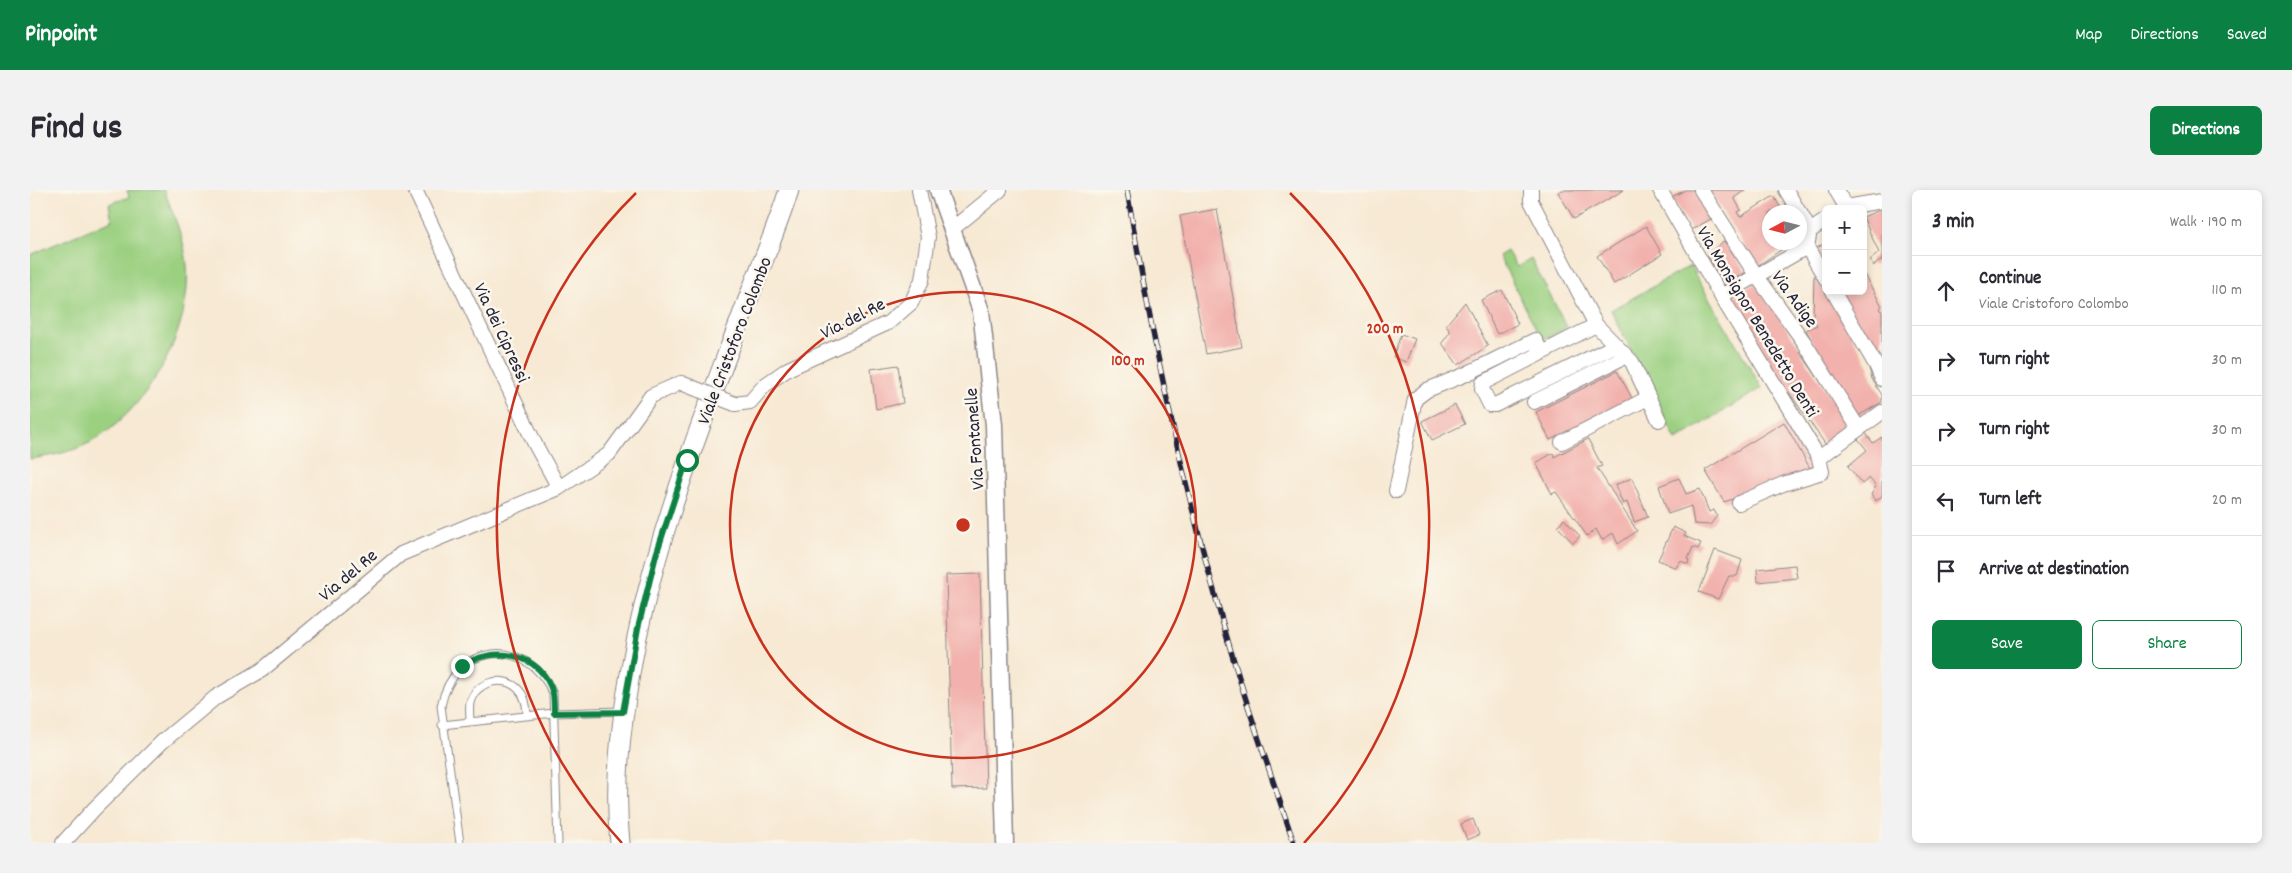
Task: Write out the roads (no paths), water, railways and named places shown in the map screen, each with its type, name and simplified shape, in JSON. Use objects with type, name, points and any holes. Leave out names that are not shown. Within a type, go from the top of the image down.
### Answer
[{"type":"main road","name":"Viale Cristoforo Colombo","points":[[620,843],[616,787],[623,712],[638,628],[656,555],[687,460],[789,190]]},
{"type":"street","name":"Via dei Cipressi","points":[[415,190],[535,444],[559,488]]},
{"type":"street","name":"Via del Re","points":[[63,843],[94,809],[163,742],[216,697],[262,670],[401,554],[559,488],[609,454],[651,396],[681,383],[735,404],[750,402],[765,385],[788,369],[888,323],[911,303],[922,280],[928,237],[919,190]]},
{"type":"street","name":"Via Fontanelle","points":[[938,190],[981,311],[994,425],[1005,843]]},
{"type":"street","points":[[951,230],[1000,190]]},
{"type":"street","points":[[1531,190],[1531,200],[1596,325],[1632,362],[1659,420]]},
{"type":"street","name":"Via Monsignor Benedetto Denti","points":[[1660,190],[1721,296],[1819,458],[1822,472],[1783,484],[1739,503]]},
{"type":"street","name":"Via Adige","points":[[1700,190],[1756,275],[1804,342],[1859,428]]},
{"type":"street","points":[[1786,190],[1794,205]]},
{"type":"street","points":[[1836,190],[1844,205]]},
{"type":"street","points":[[1861,205],[1882,201]]},
{"type":"street","points":[[1810,231],[1822,223]]},
{"type":"street","points":[[1807,226],[1810,231],[1807,247],[1822,273]]},
{"type":"street","points":[[1721,296],[1802,250]]},
{"type":"street","points":[[1835,295],[1877,366],[1882,379]]},
{"type":"street","points":[[1596,325],[1483,383],[1482,389],[1490,405],[1495,405],[1616,345]]},
{"type":"street","points":[[1396,491],[1415,399],[1427,390],[1464,375],[1535,340],[1542,352]]},
{"type":"street","points":[[1534,402],[1626,356]]},
{"type":"street","points":[[1562,442],[1648,398]]},
{"type":"street","points":[[1819,458],[1882,412]]},
{"type":"lane","points":[[460,843],[442,725],[441,706],[443,694],[454,674],[471,660],[493,653],[515,656],[535,666],[549,684],[553,694],[558,843]]},
{"type":"lane","points":[[470,722],[470,702],[474,694],[480,686],[498,681],[514,686],[520,691],[525,699],[528,716]]},
{"type":"lane","points":[[442,725],[554,713],[623,712]]},
{"type":"railway","points":[[1127,190],[1145,294],[1166,397],[1203,551],[1244,693],[1294,843]]}]
